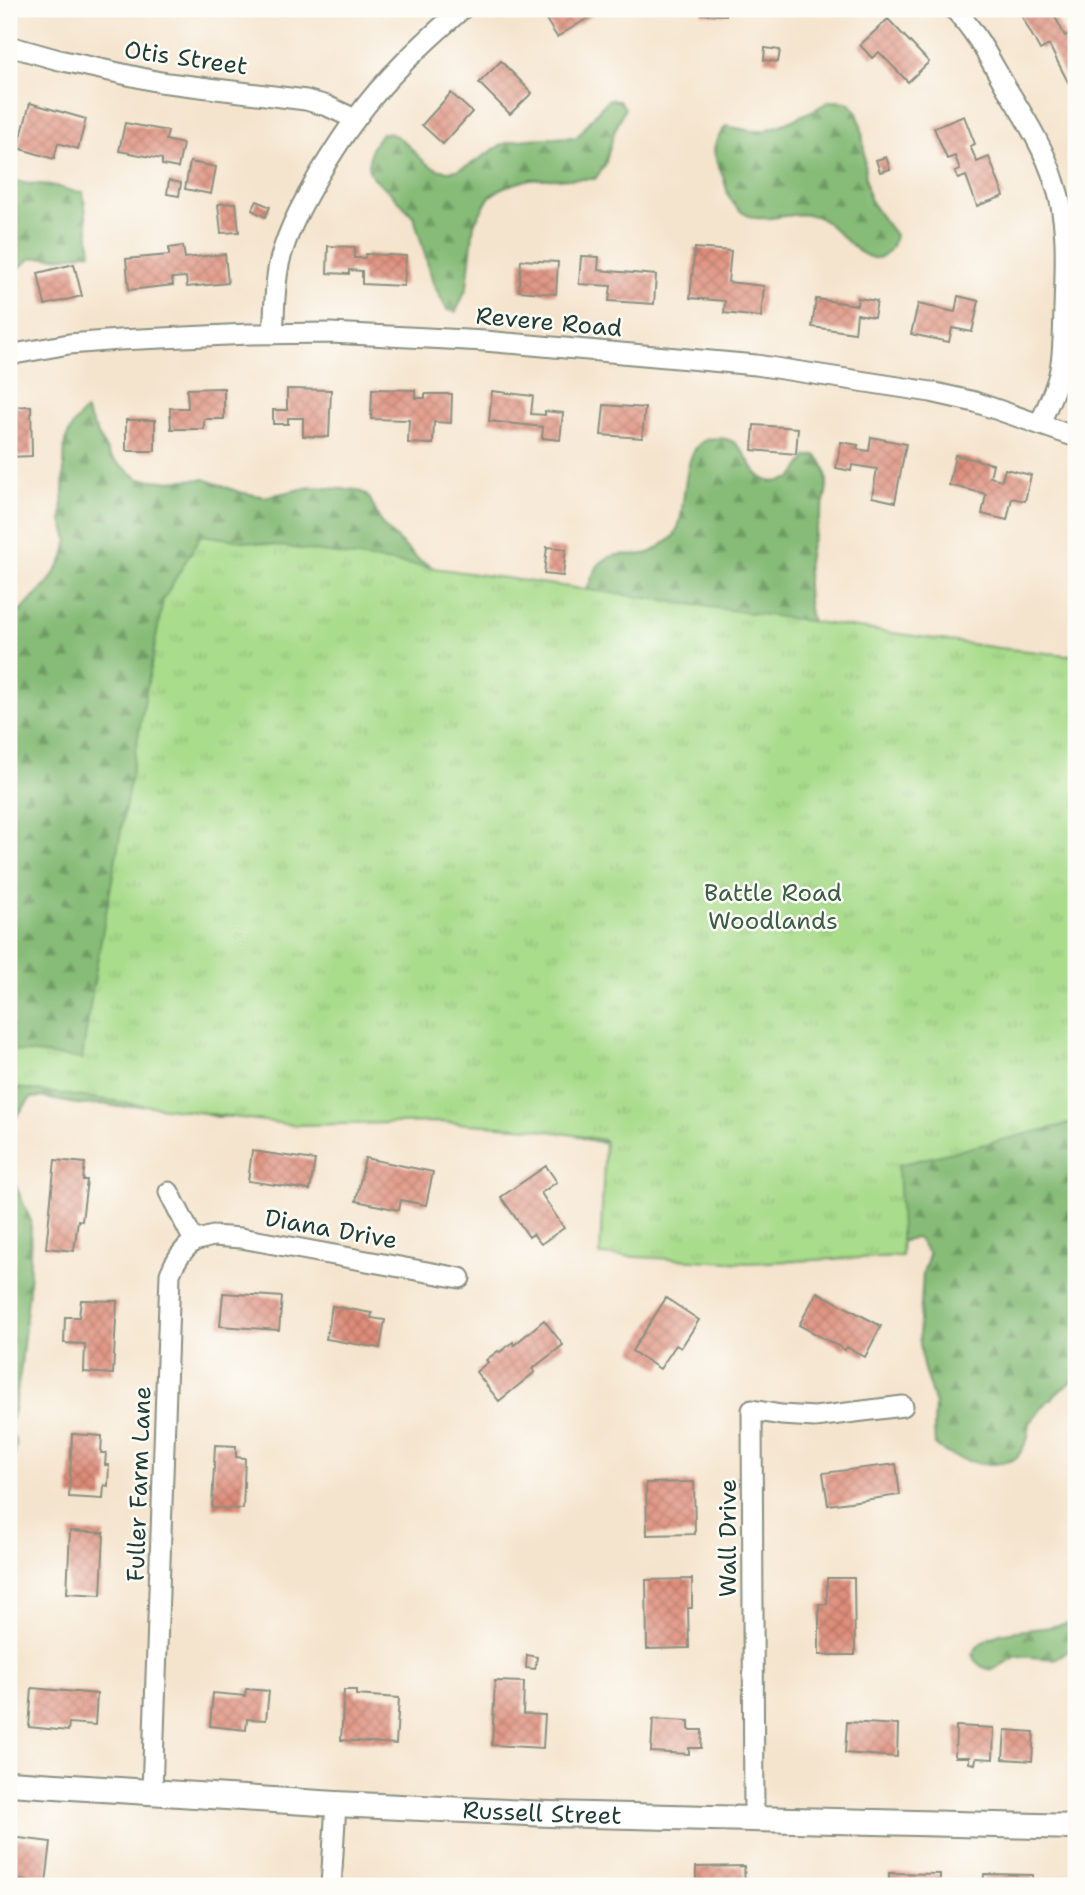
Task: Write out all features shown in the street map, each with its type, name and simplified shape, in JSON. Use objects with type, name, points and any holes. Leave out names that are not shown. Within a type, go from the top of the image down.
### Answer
[{"type":"street","points":[[273,334],[277,272],[285,243],[301,205],[355,119],[406,61],[462,9]]},
{"type":"street","points":[[954,9],[982,46],[1020,110],[1056,185],[1065,228],[1066,248],[1062,355],[1059,377],[1041,424]]},
{"type":"street","name":"Otis Street","points":[[9,46],[160,82],[306,100],[355,119]]},
{"type":"street","name":"Revere Road","points":[[9,355],[94,342],[273,334],[331,333],[485,341],[756,365],[931,392],[975,402],[1076,437]]},
{"type":"street","points":[[169,1192],[194,1241]]},
{"type":"street","name":"Diana Drive","points":[[194,1241],[227,1236],[460,1278]]},
{"type":"street","name":"Fuller Farm Lane","points":[[152,1792],[170,1274],[184,1248],[194,1241]]},
{"type":"street","name":"Wall Drive","points":[[754,1818],[752,1410],[816,1417],[903,1406]]},
{"type":"street","name":"Russell Street","points":[[9,1783],[336,1804],[550,1814],[1076,1827]]},
{"type":"street","points":[[331,1886],[336,1804]]},
{"type":"green space","points":[[609,99],[619,101],[625,108],[614,132],[605,165],[595,179],[530,179],[504,187],[490,196],[474,224],[467,287],[456,312],[447,310],[433,283],[414,217],[372,176],[368,168],[371,149],[382,133],[392,134],[400,139],[429,165],[438,169],[456,170],[470,165],[509,142],[577,137]]},
{"type":"green space","points":[[830,101],[846,102],[854,108],[859,118],[870,199],[895,235],[890,250],[878,258],[860,252],[815,216],[749,216],[729,197],[716,160],[715,144],[726,126],[750,131],[766,130]]},
{"type":"green space","points":[[9,177],[20,182],[83,192],[91,252],[66,257],[32,258],[9,275]]},
{"type":"green space","name":"Battle Road Woodlands","points":[[85,410],[110,457],[139,479],[204,479],[239,492],[265,497],[311,487],[356,490],[370,499],[381,523],[419,560],[452,578],[583,598],[596,569],[603,561],[618,555],[650,553],[674,535],[682,511],[689,465],[700,444],[710,439],[732,441],[759,475],[772,482],[792,478],[807,457],[816,455],[823,464],[827,487],[807,569],[808,600],[814,630],[1040,659],[1076,654],[1076,1377],[1047,1402],[1030,1423],[1027,1441],[1017,1458],[993,1464],[975,1462],[949,1454],[935,1445],[935,1405],[923,1366],[919,1335],[923,1273],[929,1254],[917,1238],[908,1239],[883,1251],[612,1142],[585,1139],[551,1116],[218,1117],[184,1102],[120,1107],[103,1104],[82,1105],[40,1097],[31,1098],[9,1126],[9,623],[49,582],[64,558],[68,539],[62,521],[65,441]]},
{"type":"green space","name":"Battle Road Woodlands","points":[[201,535],[999,648],[1076,656],[1076,1122],[898,1165],[902,1256],[749,1263],[600,1255],[605,1140],[530,1128],[440,1122],[294,1125],[9,1087],[9,1050],[82,1059],[163,600]]},
{"type":"green space","points":[[9,1141],[13,1180],[31,1221],[29,1289],[20,1373],[9,1426]]},
{"type":"green space","points":[[9,1426],[16,1444],[9,1491]]},
{"type":"green space","points":[[1076,1622],[1076,1653],[1066,1652],[1055,1659],[1017,1656],[993,1670],[980,1665],[972,1654],[978,1646],[994,1636]]},
{"type":"building","points":[[549,9],[589,9],[593,15],[557,37],[542,13]]},
{"type":"building","points":[[703,9],[726,9],[726,15],[702,14]]},
{"type":"building","points":[[1028,9],[1051,9],[1065,36],[1074,31],[1076,77],[1068,82],[1049,45],[1040,50],[1020,13]]},
{"type":"building","points":[[888,19],[929,62],[908,82],[879,52],[872,58],[860,45]]},
{"type":"building","points":[[765,48],[780,50],[778,62],[764,60]]},
{"type":"building","points":[[501,61],[532,93],[510,114],[479,83]]},
{"type":"building","points":[[451,93],[472,112],[443,144],[422,125]]},
{"type":"building","points":[[30,103],[86,119],[78,149],[58,143],[54,159],[18,148]]},
{"type":"building","points":[[964,116],[975,144],[970,146],[977,162],[989,157],[1004,196],[977,206],[966,176],[958,179],[955,172],[960,170],[955,156],[947,159],[934,128]]},
{"type":"building","points":[[125,123],[168,131],[166,140],[183,144],[178,168],[162,165],[162,159],[119,151]]},
{"type":"building","points":[[886,157],[890,169],[880,172],[876,160]]},
{"type":"building","points":[[190,162],[216,167],[211,194],[185,189]]},
{"type":"building","points":[[169,180],[181,183],[179,196],[167,194]]},
{"type":"building","points":[[257,201],[270,207],[265,217],[252,210]]},
{"type":"building","points":[[236,203],[239,232],[221,233],[218,204]]},
{"type":"building","points":[[183,246],[185,258],[225,254],[228,283],[187,287],[186,277],[172,278],[173,285],[129,290],[126,259],[169,255],[169,248]]},
{"type":"building","points":[[328,246],[355,247],[354,258],[365,258],[366,254],[406,256],[404,286],[362,284],[362,271],[349,270],[349,274],[327,273]]},
{"type":"building","points":[[695,248],[731,251],[728,282],[764,286],[761,317],[724,313],[725,301],[690,298]]},
{"type":"building","points":[[581,256],[599,257],[598,270],[656,275],[654,304],[609,301],[611,286],[579,284]]},
{"type":"building","points":[[521,260],[558,262],[556,294],[519,291]]},
{"type":"building","points":[[74,264],[82,296],[45,305],[38,273]]},
{"type":"building","points":[[958,296],[979,301],[972,332],[952,328],[949,342],[911,334],[918,304],[955,312]]},
{"type":"building","points":[[858,298],[877,301],[874,317],[857,314],[855,333],[812,327],[816,299],[857,305]]},
{"type":"building","points":[[224,388],[224,419],[204,419],[204,429],[171,429],[170,408],[188,408],[187,389]]},
{"type":"building","points":[[287,389],[331,390],[329,437],[303,436],[303,418],[288,418],[288,424],[273,424],[273,410],[287,410]]},
{"type":"building","points":[[372,389],[415,390],[415,398],[425,398],[425,394],[452,394],[451,423],[434,422],[433,444],[408,443],[409,420],[371,419]]},
{"type":"building","points":[[492,391],[533,396],[531,414],[545,415],[545,411],[563,413],[560,440],[542,438],[543,427],[489,421]]},
{"type":"building","points":[[604,405],[645,408],[642,438],[601,435]]},
{"type":"building","points":[[31,406],[32,456],[9,457],[9,407]]},
{"type":"building","points":[[126,420],[155,420],[155,451],[126,451]]},
{"type":"building","points":[[754,425],[798,428],[796,454],[752,450]]},
{"type":"building","points":[[871,437],[906,444],[895,502],[872,497],[877,469],[852,465],[851,471],[836,468],[841,442],[858,445],[857,449],[869,451]]},
{"type":"building","points":[[955,455],[993,464],[990,477],[1002,480],[1005,469],[1031,475],[1025,501],[1012,498],[1007,520],[982,514],[986,494],[949,485]]},
{"type":"building","points":[[547,547],[566,549],[563,576],[544,574]]},
{"type":"building","points":[[252,1151],[315,1160],[310,1190],[248,1181]]},
{"type":"building","points":[[365,1158],[433,1172],[426,1205],[401,1200],[399,1210],[356,1201]]},
{"type":"building","points":[[55,1160],[85,1163],[83,1180],[87,1180],[82,1221],[78,1220],[74,1251],[46,1248]]},
{"type":"building","points":[[546,1166],[557,1182],[541,1193],[564,1228],[541,1244],[533,1234],[529,1237],[501,1197]]},
{"type":"building","points":[[817,1292],[881,1326],[865,1357],[847,1347],[845,1350],[799,1325]]},
{"type":"building","points":[[223,1293],[282,1297],[279,1330],[220,1326]]},
{"type":"building","points":[[666,1298],[699,1320],[681,1348],[676,1345],[660,1369],[632,1351]]},
{"type":"building","points":[[81,1300],[117,1301],[113,1374],[84,1372],[85,1344],[64,1343],[65,1317],[79,1317]]},
{"type":"building","points":[[332,1306],[372,1313],[371,1318],[385,1320],[380,1348],[326,1339]]},
{"type":"building","points":[[544,1320],[563,1345],[532,1369],[535,1372],[499,1401],[476,1372],[488,1362],[486,1360],[513,1342],[514,1345]]},
{"type":"building","points":[[72,1434],[102,1436],[101,1453],[106,1453],[105,1465],[109,1465],[108,1486],[104,1485],[103,1499],[69,1497]]},
{"type":"building","points":[[215,1445],[236,1446],[236,1457],[245,1458],[243,1509],[212,1508]]},
{"type":"building","points":[[896,1464],[900,1495],[828,1505],[823,1473]]},
{"type":"building","points":[[694,1482],[695,1534],[647,1535],[646,1483]]},
{"type":"building","points":[[70,1531],[104,1533],[101,1595],[67,1593]]},
{"type":"building","points":[[827,1578],[854,1578],[855,1655],[819,1655],[819,1604],[827,1604]]},
{"type":"building","points":[[692,1579],[692,1608],[688,1608],[689,1648],[647,1649],[646,1580]]},
{"type":"building","points":[[527,1655],[537,1657],[535,1669],[526,1668]]},
{"type":"building","points":[[495,1681],[524,1682],[523,1714],[545,1715],[543,1748],[492,1745]]},
{"type":"building","points":[[32,1688],[97,1694],[95,1725],[69,1723],[68,1731],[29,1727]]},
{"type":"building","points":[[246,1689],[269,1691],[266,1720],[247,1719],[246,1730],[210,1726],[213,1693],[245,1696]]},
{"type":"building","points":[[344,1690],[356,1690],[356,1695],[399,1698],[396,1744],[341,1740]]},
{"type":"building","points":[[653,1719],[689,1721],[689,1730],[702,1730],[701,1748],[689,1748],[689,1754],[651,1752]]},
{"type":"building","points":[[847,1722],[898,1725],[897,1757],[845,1753]]},
{"type":"building","points":[[956,1726],[994,1728],[993,1759],[976,1758],[975,1764],[969,1763],[969,1757],[955,1757]]},
{"type":"building","points":[[1005,1730],[1034,1732],[1032,1761],[1003,1759]]},
{"type":"building","points":[[11,1837],[51,1842],[46,1883],[9,1879]]},
{"type":"building","points":[[744,1866],[745,1886],[696,1886],[696,1867]]},
{"type":"building","points":[[889,1873],[940,1874],[940,1886],[889,1886]]},
{"type":"building","points":[[984,1874],[1033,1875],[1033,1886],[983,1886]]}]
